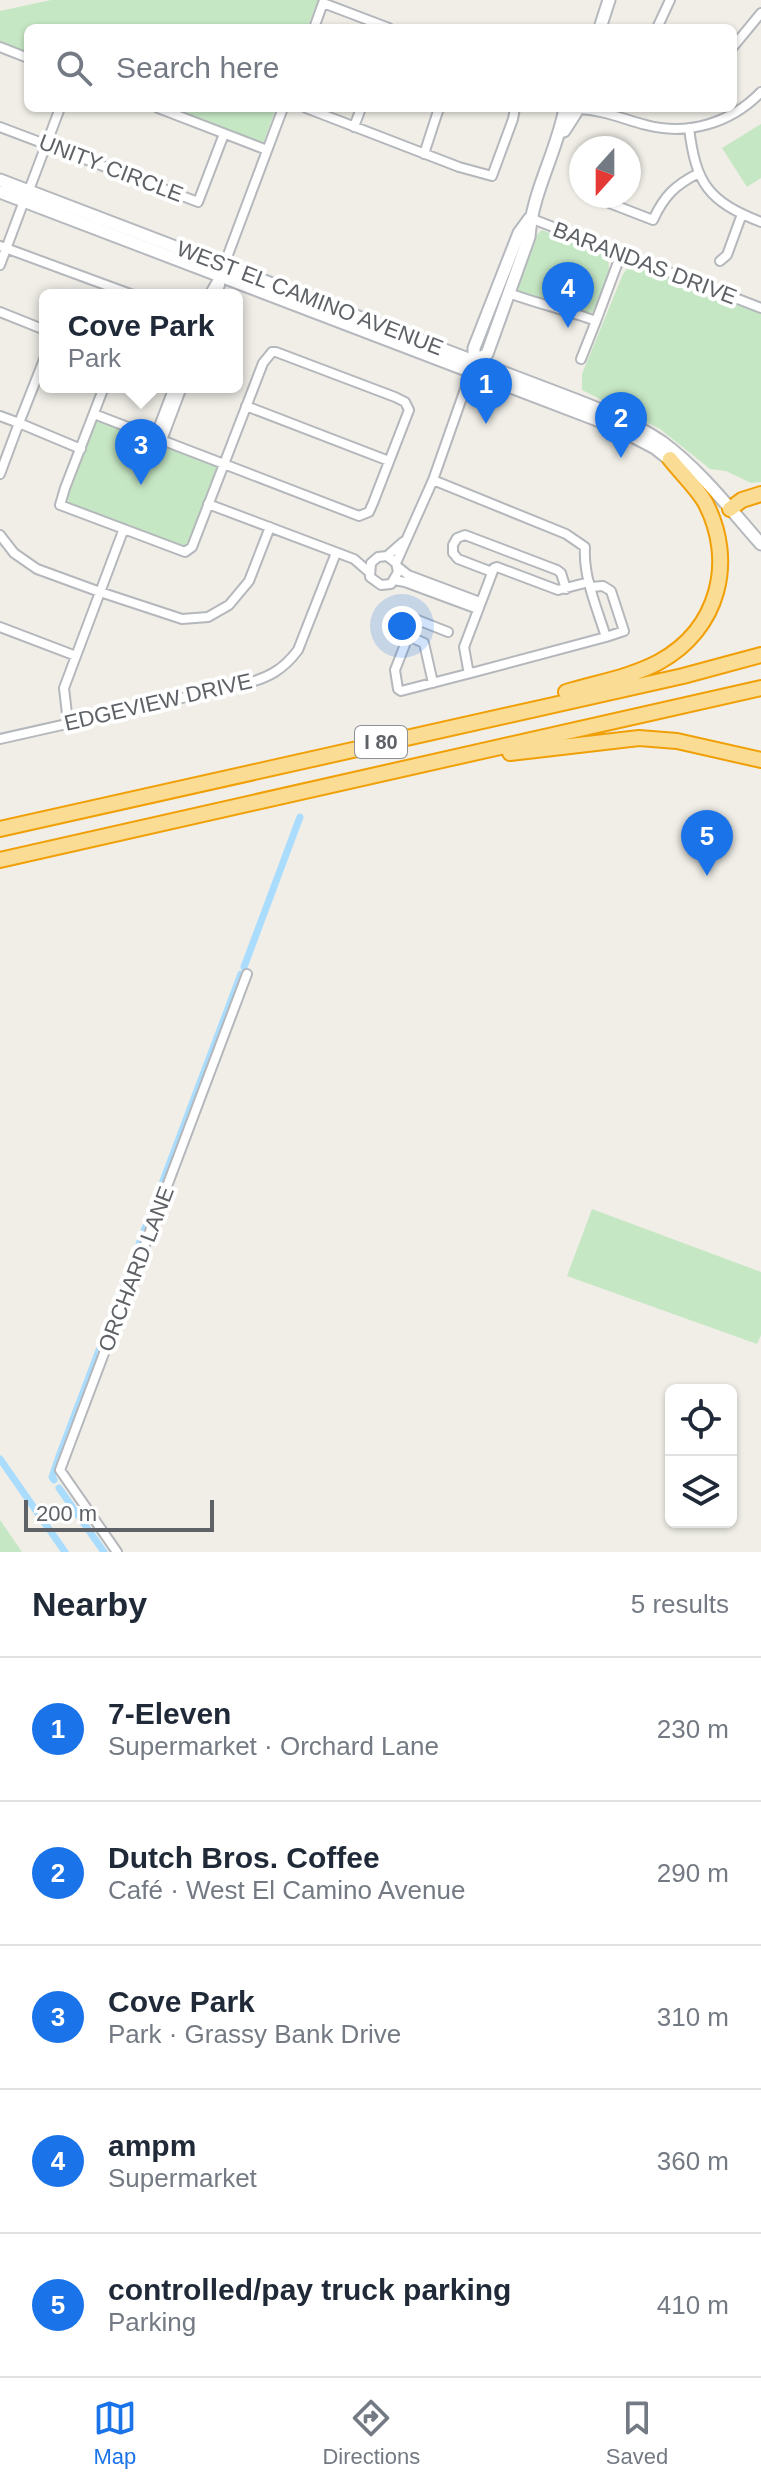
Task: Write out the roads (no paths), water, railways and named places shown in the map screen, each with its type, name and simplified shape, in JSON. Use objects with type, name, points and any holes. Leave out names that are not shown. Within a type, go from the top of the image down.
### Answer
[{"type":"highway","points":[[445,728],[648,667],[673,653],[691,636],[712,603],[720,575],[721,554],[703,499],[670,459]]},
{"type":"highway","points":[[728,511],[742,500],[761,494]]},
{"type":"highway","name":"I 80","points":[[0,829],[683,676],[761,655]]},
{"type":"highway","name":"I 80","points":[[0,860],[761,688]]},
{"type":"highway","points":[[426,764],[639,738],[677,741],[761,760]]},
{"type":"main road","points":[[601,24],[609,0]]},
{"type":"main road","points":[[473,367],[474,348],[519,233],[530,218],[559,138],[572,112]]},
{"type":"main road","name":"WEST EL CAMINO AVENUE","points":[[0,180],[26,196],[473,367],[632,424],[689,464],[761,554]]},
{"type":"main road","name":"WEST EL CAMINO AVENUE","points":[[0,192],[26,196]]},
{"type":"main road","points":[[473,367],[487,354],[529,237],[530,218]]},
{"type":"main road","name":"WEST EL CAMINO AVENUE","points":[[473,367],[613,426],[655,448],[761,544]]},
{"type":"street","points":[[659,24],[670,0]]},
{"type":"street","points":[[315,24],[323,3],[378,24]]},
{"type":"street","points":[[737,42],[761,13]]},
{"type":"street","points":[[0,47],[24,56]]},
{"type":"street","points":[[737,111],[761,92]]},
{"type":"street","points":[[0,265],[3,247],[59,112]]},
{"type":"street","points":[[168,112],[267,150]]},
{"type":"street","points":[[212,289],[281,112]]},
{"type":"street","points":[[316,112],[424,154],[492,176],[514,112]]},
{"type":"street","points":[[354,127],[360,112]]},
{"type":"street","points":[[424,154],[438,112]]},
{"type":"street","points":[[610,112],[657,128],[689,128],[736,112]]},
{"type":"street","name":"UNITY CIRCLE","points":[[0,127],[198,202],[224,134]]},
{"type":"street","points":[[689,128],[699,173],[719,201],[761,222]]},
{"type":"street","points":[[622,208],[653,220],[668,193],[699,173]]},
{"type":"street","points":[[720,261],[727,255],[742,214]]},
{"type":"street","name":"BARANDAS DRIVE","points":[[530,218],[761,308]]},
{"type":"street","points":[[3,247],[117,289]]},
{"type":"street","points":[[581,359],[621,254]]},
{"type":"street","points":[[218,289],[222,270]]},
{"type":"street","points":[[509,293],[596,321]]},
{"type":"street","points":[[0,312],[39,328]]},
{"type":"street","points":[[94,414],[159,438],[223,464],[359,516],[364,515],[373,503],[409,410],[405,402],[272,352],[263,363],[223,464],[192,547],[185,552],[60,505],[102,393]]},
{"type":"street","points":[[394,580],[397,565],[433,480],[473,367]]},
{"type":"street","points":[[0,474],[39,372]]},
{"type":"street","points":[[159,438],[172,393]]},
{"type":"street","points":[[159,438],[179,393]]},
{"type":"street","points":[[246,406],[389,461]]},
{"type":"street","points":[[0,416],[81,449]]},
{"type":"street","points":[[433,480],[566,534],[585,547],[590,585],[606,637]]},
{"type":"street","points":[[208,504],[354,559],[387,556],[407,539]]},
{"type":"street","points":[[0,535],[14,553],[37,569],[182,619],[208,617],[229,605],[249,581],[270,527]]},
{"type":"street","points":[[68,723],[64,688],[123,531]]},
{"type":"street","points":[[492,572],[458,559],[453,553],[457,538],[465,535],[557,570],[566,589]]},
{"type":"street","name":"EDGEVIEW DRIVE","points":[[0,739],[244,684],[279,671],[298,650],[336,553]]},
{"type":"street","points":[[387,556],[408,575],[479,606]]},
{"type":"street","points":[[354,559],[369,572]]},
{"type":"street","points":[[374,559],[369,572],[376,584],[386,585],[394,580],[405,582],[479,606]]},
{"type":"street","points":[[448,632],[415,619],[395,670],[398,689],[401,691],[433,683],[471,673],[606,637],[624,631],[611,591],[603,586],[590,585],[558,590],[497,567],[492,572],[464,647],[471,673]]},
{"type":"street","points":[[0,627],[76,656]]},
{"type":"street","points":[[408,636],[424,643],[433,683]]},
{"type":"street","name":"ORCHARD LANE","points":[[117,1552],[60,1470],[247,974]]},
{"type":"waterway","points":[[244,967],[300,817]]},
{"type":"waterway","points":[[54,1480],[52,1477],[58,1459],[241,974]]},
{"type":"waterway","points":[[0,1459],[65,1552]]},
{"type":"waterway","points":[[59,1488],[104,1552]]},
{"type":"place","name":"ampm","points":[[568,328]]},
{"type":"place","name":"7-Eleven","points":[[486,424]]},
{"type":"place","name":"Dutch Bros. Coffee","points":[[621,458]]},
{"type":"place","name":"Cove Park","points":[[141,485]]},
{"type":"place","name":"controlled/pay truck parking","points":[[707,876]]}]
